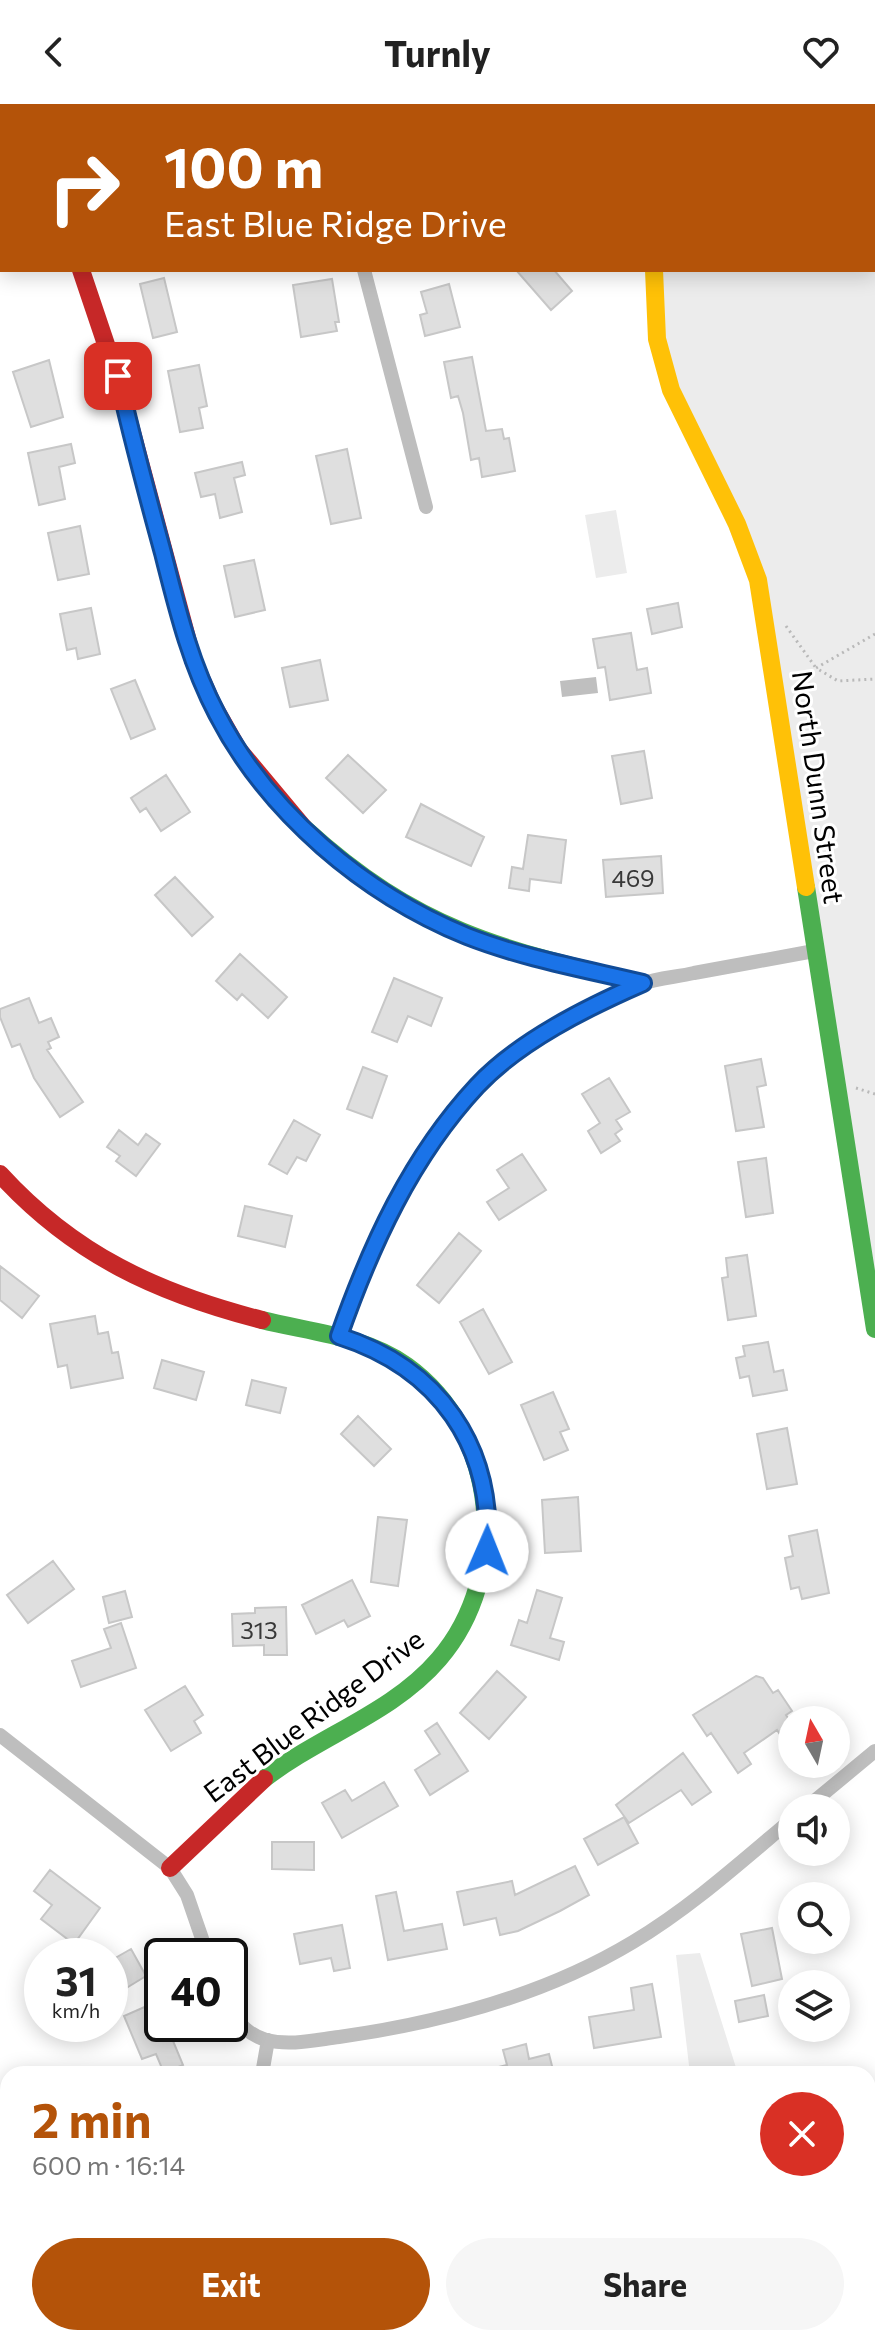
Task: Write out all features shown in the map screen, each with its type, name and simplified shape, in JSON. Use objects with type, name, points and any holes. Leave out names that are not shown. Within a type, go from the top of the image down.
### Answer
[{"type":"street","points":[[82,272],[118,376],[192,658],[218,717],[257,775],[290,814],[330,852],[371,884],[429,918],[511,951],[643,983]]},
{"type":"street","points":[[365,272],[426,507]]},
{"type":"street","name":"North Dunn Street","points":[[654,272],[658,341],[666,377],[740,533],[758,580],[875,1329]]},
{"type":"street","points":[[339,1336],[388,1215],[429,1148],[479,1084],[550,1030],[591,1006],[643,983],[814,951]]},
{"type":"street","name":"East Blue Ridge Drive","points":[[0,1174],[68,1238],[130,1277],[205,1304],[339,1336],[408,1367],[445,1404],[472,1451],[482,1477],[489,1524],[487,1551],[475,1599],[453,1640],[422,1676],[268,1776],[239,1799],[170,1868]]},
{"type":"street","points":[[0,1735],[170,1868],[187,1895],[202,1938]]},
{"type":"street","points":[[823,1794],[875,1751]]},
{"type":"street","points":[[248,2031],[268,2040],[296,2042],[394,2028],[466,2011],[558,1979],[633,1943],[674,1915],[778,1830]]},
{"type":"street","points":[[263,2066],[268,2040]]},
{"type":"path","points":[[784,623],[816,668],[838,681],[875,679]]},
{"type":"path","points":[[816,668],[875,634]]},
{"type":"shaded area","points":[[654,272],[875,272],[875,1330],[764,613],[677,404]]},
{"type":"shaded area","points":[[616,510],[627,573],[596,578],[585,515]]},
{"type":"shaded area","points":[[596,677],[598,693],[562,697],[560,681]]},
{"type":"shaded area","points":[[700,1953],[735,2066],[689,2066],[676,1955]]},
{"type":"building","points":[[518,272],[556,272],[572,291],[551,310]]},
{"type":"building","points":[[164,278],[177,332],[153,338],[140,284]]},
{"type":"building","points":[[332,279],[339,322],[335,322],[337,331],[301,337],[293,285]]},
{"type":"building","points":[[449,284],[460,327],[425,336],[420,315],[427,313],[421,292]]},
{"type":"building","points":[[472,357],[486,431],[502,429],[504,439],[509,438],[515,471],[482,477],[479,458],[471,460],[463,413],[458,396],[451,398],[444,362]]},
{"type":"building","points":[[49,360],[63,417],[31,427],[13,372]]},
{"type":"building","points":[[199,365],[207,406],[199,408],[203,428],[180,432],[168,371]]},
{"type":"building","points":[[71,444],[75,463],[59,467],[65,499],[39,505],[28,453]]},
{"type":"building","points":[[347,449],[361,518],[331,524],[316,456]]},
{"type":"building","points":[[242,462],[245,475],[234,478],[242,512],[220,518],[215,494],[201,497],[195,473]]},
{"type":"building","points":[[80,526],[89,574],[58,580],[48,533]]},
{"type":"building","points":[[254,560],[265,610],[235,617],[224,566]]},
{"type":"building","points":[[678,603],[682,627],[652,634],[647,609]]},
{"type":"building","points":[[91,608],[100,654],[78,659],[76,648],[67,650],[60,614]]},
{"type":"building","points":[[631,633],[637,670],[647,668],[651,693],[610,700],[605,667],[598,668],[593,639]]},
{"type":"building","points":[[320,660],[328,700],[290,707],[282,668]]},
{"type":"building","points":[[135,680],[155,729],[131,739],[111,689]]},
{"type":"building","points":[[644,751],[652,798],[621,804],[612,756]]},
{"type":"building","points":[[348,755],[386,790],[363,813],[326,778]]},
{"type":"building","points":[[166,775],[190,812],[161,831],[146,808],[140,812],[131,798]]},
{"type":"building","points":[[421,804],[484,837],[471,866],[406,837]]},
{"type":"building","points":[[528,835],[566,840],[561,883],[530,879],[529,891],[509,888],[512,867],[523,869]]},
{"type":"building","points":[[661,856],[663,893],[606,897],[603,860]]},
{"type":"building","points":[[175,877],[213,917],[192,936],[155,895]]},
{"type":"building","points":[[240,954],[287,997],[268,1018],[242,994],[237,1000],[216,981]]},
{"type":"building","points":[[394,978],[442,998],[431,1026],[408,1016],[397,1042],[372,1032]]},
{"type":"building","points":[[29,998],[39,1023],[51,1018],[59,1037],[48,1042],[51,1048],[47,1050],[83,1102],[60,1117],[34,1078],[20,1044],[12,1047],[0,1017],[0,1009]]},
{"type":"building","points":[[761,1059],[766,1085],[757,1087],[764,1127],[736,1131],[725,1066]]},
{"type":"building","points":[[363,1067],[387,1076],[372,1118],[347,1109]]},
{"type":"building","points":[[609,1078],[630,1112],[616,1120],[622,1129],[615,1134],[620,1141],[601,1153],[588,1131],[600,1123],[582,1094]]},
{"type":"building","points":[[294,1120],[320,1135],[306,1161],[297,1157],[287,1174],[269,1164]]},
{"type":"building","points":[[119,1130],[138,1145],[146,1134],[160,1144],[136,1176],[116,1161],[120,1156],[107,1147]]},
{"type":"building","points":[[522,1154],[546,1190],[499,1220],[487,1202],[509,1188],[497,1170]]},
{"type":"building","points":[[766,1158],[773,1213],[746,1217],[738,1162]]},
{"type":"building","points":[[245,1206],[292,1216],[285,1247],[238,1236]]},
{"type":"building","points":[[459,1233],[481,1251],[439,1303],[417,1285]]},
{"type":"building","points":[[747,1255],[756,1316],[728,1320],[722,1278],[728,1277],[726,1258]]},
{"type":"building","points":[[0,1266],[39,1296],[22,1318],[0,1300]]},
{"type":"building","points":[[483,1309],[512,1362],[489,1374],[460,1322]]},
{"type":"building","points":[[95,1316],[98,1334],[108,1332],[112,1353],[118,1352],[123,1378],[71,1388],[67,1365],[58,1367],[50,1324]]},
{"type":"building","points":[[768,1342],[774,1372],[783,1370],[787,1390],[753,1396],[749,1376],[740,1378],[736,1358],[745,1356],[743,1346]]},
{"type":"building","points":[[162,1360],[204,1372],[196,1400],[154,1388]]},
{"type":"building","points":[[252,1380],[286,1388],[280,1413],[246,1405]]},
{"type":"building","points":[[553,1392],[569,1429],[560,1432],[568,1450],[544,1460],[521,1405]]},
{"type":"building","points":[[358,1416],[391,1449],[374,1466],[341,1434]]},
{"type":"building","points":[[787,1428],[797,1484],[767,1489],[757,1434]]},
{"type":"building","points":[[578,1497],[581,1551],[545,1553],[542,1500]]},
{"type":"building","points":[[378,1517],[407,1520],[398,1586],[371,1582]]},
{"type":"building","points":[[817,1530],[829,1593],[802,1599],[799,1587],[791,1589],[785,1558],[793,1556],[789,1536]]},
{"type":"building","points":[[53,1561],[74,1589],[28,1623],[7,1595]]},
{"type":"building","points":[[352,1580],[370,1616],[348,1627],[344,1620],[316,1634],[302,1605]]},
{"type":"building","points":[[537,1590],[562,1598],[550,1638],[564,1642],[559,1660],[511,1645],[519,1620],[527,1623]]},
{"type":"building","points":[[125,1591],[132,1617],[109,1623],[103,1597]]},
{"type":"building","points":[[286,1607],[287,1655],[264,1655],[264,1645],[233,1646],[232,1614],[255,1613],[255,1608]]},
{"type":"building","points":[[121,1623],[136,1668],[81,1687],[72,1661],[111,1648],[104,1629]]},
{"type":"building","points":[[497,1671],[526,1697],[489,1739],[460,1713]]},
{"type":"building","points":[[756,1676],[763,1678],[773,1693],[778,1690],[789,1706],[778,1706],[778,1732],[744,1753],[751,1764],[738,1773],[711,1733],[707,1736],[693,1715]]},
{"type":"building","points":[[185,1686],[203,1715],[194,1721],[201,1733],[171,1751],[145,1710]]},
{"type":"building","points":[[437,1723],[468,1771],[430,1795],[415,1770],[440,1754],[425,1731]]},
{"type":"building","points":[[683,1753],[711,1792],[692,1805],[681,1790],[629,1823],[616,1805]]},
{"type":"building","points":[[384,1782],[398,1806],[342,1838],[322,1803],[345,1790],[352,1801]]},
{"type":"building","points":[[624,1817],[638,1843],[598,1865],[584,1839]]},
{"type":"building","points":[[272,1842],[314,1842],[314,1870],[272,1869]]},
{"type":"building","points":[[575,1866],[589,1895],[560,1911],[518,1931],[500,1935],[496,1918],[464,1925],[457,1892],[512,1881],[515,1895]]},
{"type":"building","points":[[50,1870],[100,1908],[78,1938],[66,1938],[41,1919],[52,1905],[34,1891]]},
{"type":"building","points":[[396,1892],[404,1931],[442,1924],[447,1949],[388,1960],[376,1896]]},
{"type":"building","points":[[342,1925],[350,1968],[334,1971],[331,1958],[300,1964],[294,1934]]},
{"type":"building","points":[[772,1928],[780,1970],[778,1980],[752,1986],[741,1934]]},
{"type":"building","points":[[131,1949],[144,1977],[128,1987],[128,1951]]},
{"type":"building","points":[[652,1984],[661,2037],[594,2048],[589,2017],[634,2010],[631,1988]]},
{"type":"building","points":[[764,1995],[768,2016],[739,2022],[735,2001]]},
{"type":"building","points":[[144,2007],[144,2042],[173,2042],[183,2065],[161,2066],[156,2054],[142,2059],[128,2026],[128,2014]]},
{"type":"building","points":[[526,2044],[529,2059],[549,2054],[552,2066],[503,2066],[507,2065],[503,2050]]},
{"type":"traffic: fast","points":[[304,828],[384,891],[462,931],[545,959],[643,983]]},
{"type":"traffic: fast","points":[[806,887],[875,1329]]},
{"type":"traffic: fast","points":[[262,1320],[337,1336],[373,1348],[407,1366],[437,1394],[461,1428],[476,1465],[484,1505],[485,1546],[478,1587],[462,1625],[439,1659],[421,1678],[378,1709],[264,1779]]},
{"type":"traffic: slow","points":[[654,272],[657,339],[671,390],[737,524],[758,580],[806,887]]},
{"type":"traffic: jam","points":[[82,272],[118,380],[193,660],[213,705],[238,749],[304,828]]},
{"type":"traffic: jam","points":[[0,1174],[57,1227],[119,1267],[187,1297],[262,1320]]},
{"type":"traffic: jam","points":[[170,1868],[264,1779]]},
{"type":"route","points":[[118,376],[133,444],[192,658],[218,717],[257,775],[290,814],[360,877],[429,918],[511,951],[643,983],[591,1006],[550,1030],[479,1084],[406,1182],[367,1261],[339,1336],[384,1353],[408,1367],[445,1404],[472,1451],[482,1477],[489,1524],[487,1551]]}]
